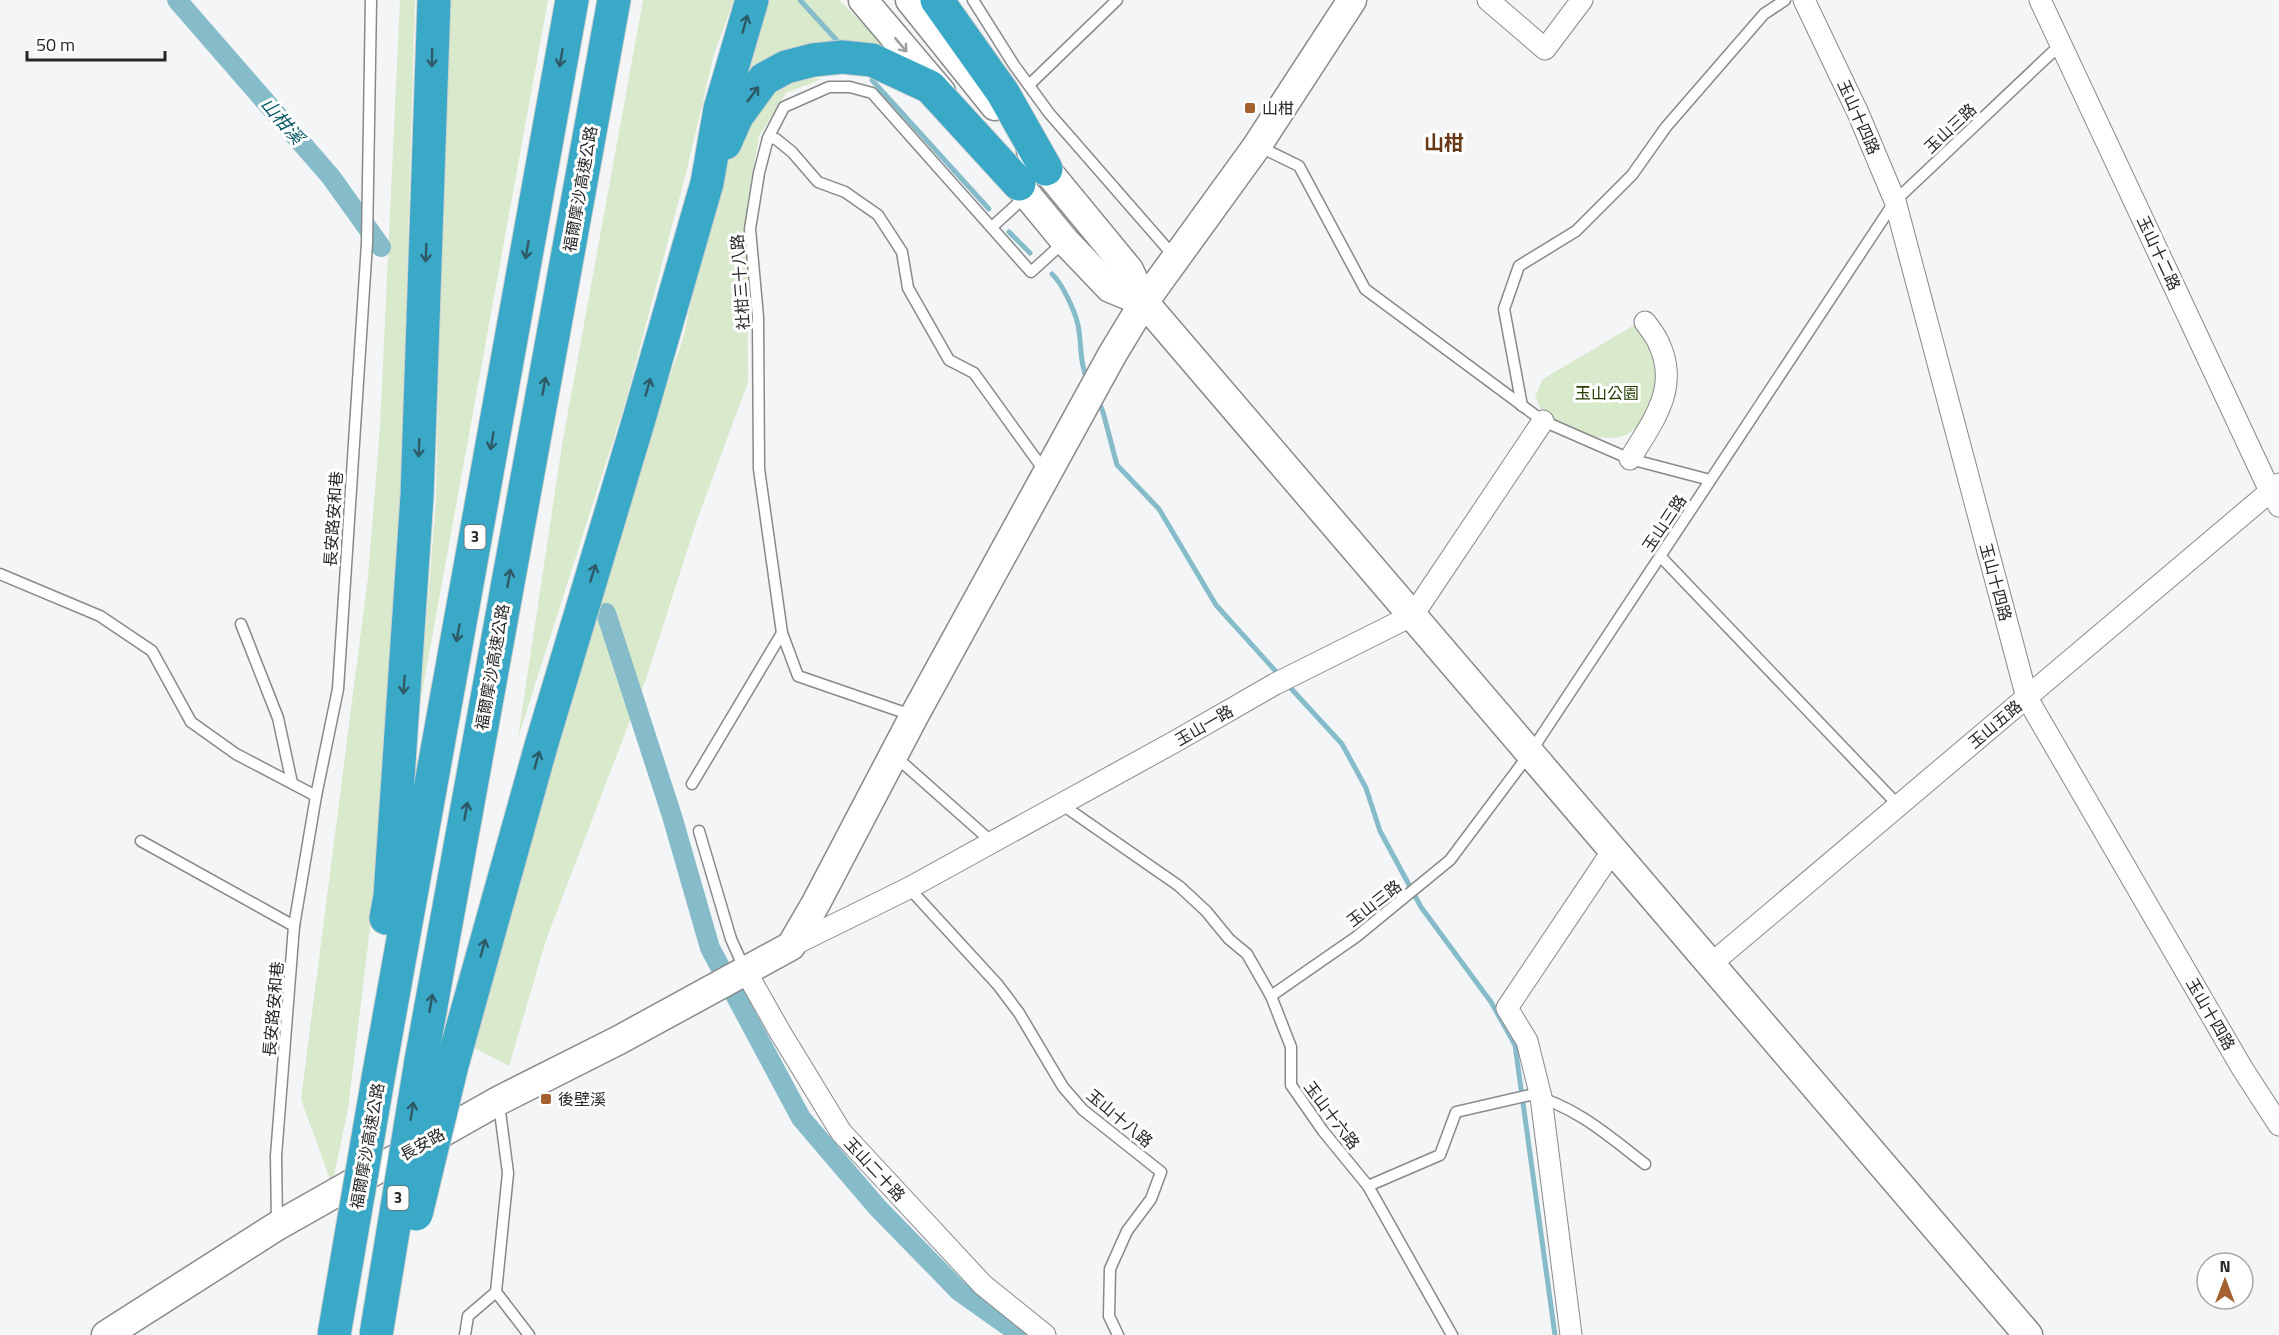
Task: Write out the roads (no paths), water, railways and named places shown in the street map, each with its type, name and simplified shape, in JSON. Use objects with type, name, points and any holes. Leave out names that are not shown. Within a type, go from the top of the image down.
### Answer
[{"type":"highway","points":[[326,1335],[343,1206],[370,1078],[390,896],[417,507],[434,0]]},
{"type":"highway","name":"福爾摩沙高速公路","points":[[334,1335],[370,1078],[572,0]]},
{"type":"highway","name":"福爾摩沙高速公路","points":[[376,1335],[436,1063],[614,0]]},
{"type":"highway","points":[[386,1335],[436,1063],[541,746],[636,430],[707,183],[720,109],[752,0]]},
{"type":"highway","points":[[937,0],[1003,93],[1031,183]]},
{"type":"highway","points":[[707,183],[737,116],[764,79],[786,67],[813,60],[842,57],[872,60],[930,87],[1031,183]]},
{"type":"main road","points":[[863,0],[1031,183],[1082,213],[1142,258],[1158,260],[1178,250]]},
{"type":"main road","points":[[909,0],[1031,183],[1065,241],[1106,301],[1116,324],[1112,355]]},
{"type":"main road","points":[[791,946],[1112,355],[1178,250],[1257,146],[1352,0]]},
{"type":"main road","points":[[1082,213],[1129,270],[1144,302],[2028,1335]]},
{"type":"main road","points":[[1065,241],[1110,288],[1144,302]]},
{"type":"main road","name":"長安路","points":[[106,1335],[277,1226],[498,1101],[716,988],[791,946]]},
{"type":"street","points":[[1488,0],[1545,50],[1582,0]]},
{"type":"street","name":"玉山十四路","points":[[1804,0],[1858,113],[1895,201],[2027,698],[2242,1068],[2279,1125]]},
{"type":"street","name":"玉山十二路","points":[[2040,0],[2276,493]]},
{"type":"street","points":[[1630,459],[1658,412],[1665,394],[1668,373],[1660,345],[1645,322]]},
{"type":"street","name":"玉山一路","points":[[791,946],[909,888],[1283,679],[1413,615],[1543,422]]},
{"type":"street","name":"玉山五路","points":[[1711,964],[1898,805],[2276,493]]},
{"type":"street","points":[[1571,1335],[1527,1041],[1507,1008],[1613,850]]},
{"type":"street","name":"玉山二十路","points":[[745,970],[841,1132],[983,1285],[1045,1335]]},
{"type":"lane","name":"長安路安和巷","points":[[277,1226],[276,1156],[294,926],[316,796],[338,689],[367,243],[371,0]]},
{"type":"lane","points":[[973,0],[1048,113],[1178,250]]},
{"type":"lane","points":[[1029,85],[1117,0]]},
{"type":"lane","points":[[1522,406],[1504,309],[1519,267],[1576,231],[1632,175],[1666,127],[1764,14],[1785,0]]},
{"type":"lane","name":"玉山三路","points":[[1271,996],[1356,936],[1450,860],[1530,753],[1895,201],[2061,44]]},
{"type":"lane","name":"社柑三十八路","points":[[914,716],[798,676],[782,633],[759,469],[758,317],[750,229],[759,173],[768,138],[784,107],[829,87],[850,87],[872,93],[1032,272],[1065,241]]},
{"type":"lane","points":[[768,138],[776,139],[792,152],[818,182],[845,192],[878,214],[902,252],[908,288],[949,360],[974,373],[1046,473]]},
{"type":"lane","points":[[1257,146],[1299,166],[1365,289],[1543,422],[1630,459],[1710,480]]},
{"type":"lane","points":[[992,227],[1031,183]]},
{"type":"lane","points":[[1660,556],[1898,805]]},
{"type":"lane","points":[[0,574],[100,616],[152,651],[191,722],[236,754],[316,796]]},
{"type":"lane","points":[[241,624],[278,718],[292,783]]},
{"type":"lane","points":[[693,784],[782,633]]},
{"type":"lane","points":[[894,755],[992,842]]},
{"type":"lane","name":"玉山十六路","points":[[1061,804],[1179,886],[1206,911],[1228,939],[1247,954],[1271,996],[1291,1047],[1291,1085],[1368,1186],[1452,1335]]},
{"type":"lane","points":[[699,831],[731,939],[745,970]]},
{"type":"lane","points":[[141,842],[294,926]]},
{"type":"lane","name":"玉山十八路","points":[[909,888],[1012,1004],[1063,1087],[1083,1110],[1161,1172],[1151,1199],[1127,1231],[1110,1269],[1109,1316],[1118,1335]]},
{"type":"lane","points":[[1368,1186],[1440,1155],[1456,1112],[1535,1096],[1588,1120],[1645,1164]]},
{"type":"lane","points":[[498,1101],[508,1173],[496,1292],[529,1335]]},
{"type":"lane","points":[[465,1335],[468,1316],[496,1292]]},
{"type":"waterway","name":"山柑溪","points":[[177,0],[331,177],[381,247]]},
{"type":"waterway","points":[[800,0],[841,45]]},
{"type":"waterway","points":[[872,80],[989,209]]},
{"type":"waterway","points":[[1009,232],[1030,253]]},
{"type":"waterway","points":[[1052,274],[1064,290],[1076,319],[1083,367],[1088,381]]},
{"type":"waterway","points":[[1098,400],[1117,465],[1159,509],[1216,605],[1280,676]]},
{"type":"waterway","points":[[606,613],[672,816],[710,948],[801,1118],[877,1207],[959,1291],[1021,1335]]},
{"type":"waterway","points":[[1286,683],[1342,744],[1366,788],[1380,831],[1421,907],[1491,1002],[1515,1045],[1555,1335]]},
{"type":"place","name":"山柑","points":[[1250,108]]},
{"type":"place","name":"後壁溪","points":[[546,1099]]},
{"type":"district","name":"山柑","points":[[1444,143]]},
{"type":"park label","name":"玉山公園","points":[[1607,393]]}]
